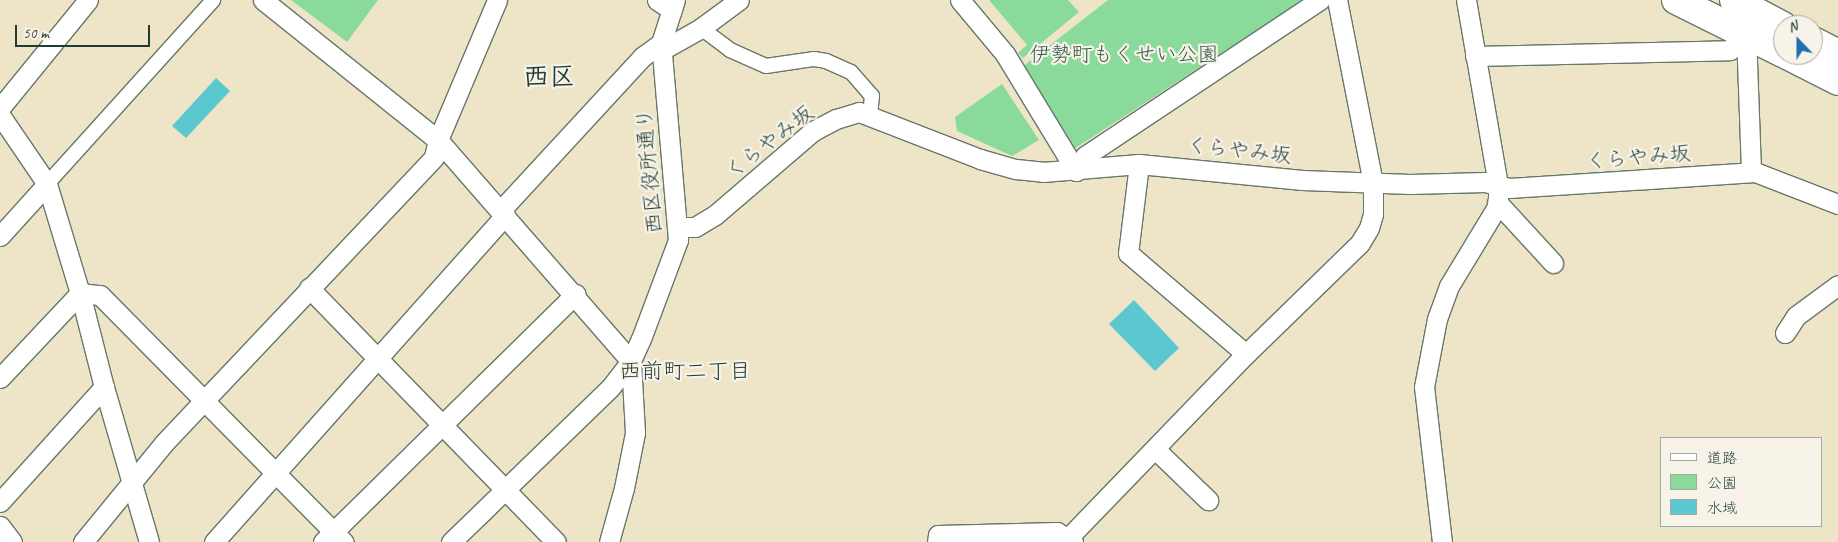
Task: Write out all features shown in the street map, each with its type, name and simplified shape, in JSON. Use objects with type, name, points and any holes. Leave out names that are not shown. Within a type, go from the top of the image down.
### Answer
[{"type":"main road","points":[[1676,0],[1746,15],[1773,23]]},
{"type":"main road","points":[[1746,15],[1773,43]]},
{"type":"main road","points":[[1823,46],[1838,54]]},
{"type":"main road","points":[[1808,65],[1838,80]]},
{"type":"street","points":[[0,108],[88,0]]},
{"type":"street","points":[[0,236],[213,0]]},
{"type":"street","points":[[263,0],[438,140],[575,294],[631,361],[635,433],[624,488],[609,542]]},
{"type":"street","points":[[82,542],[131,481],[205,400],[434,157],[438,140],[497,0]]},
{"type":"street","points":[[214,542],[277,474],[503,212],[642,57],[701,28],[739,0]]},
{"type":"street","points":[[960,0],[1005,54],[1076,171],[1086,156],[1320,0]]},
{"type":"street","points":[[937,542],[938,535],[1057,532],[1071,540],[1154,449],[1246,354],[1360,242],[1373,214],[1373,183],[1338,0]]},
{"type":"street","points":[[1442,542],[1424,387],[1437,320],[1450,286],[1485,230],[1498,193],[1466,0]]},
{"type":"street","name":"西区役所通り","points":[[631,361],[678,240],[661,46],[668,3]]},
{"type":"street","points":[[1475,56],[1730,50],[1746,15]]},
{"type":"street","points":[[1746,15],[1751,172]]},
{"type":"street","points":[[701,28],[730,50],[766,66],[826,60],[851,72],[872,96],[870,115]]},
{"type":"street","name":"くらやみ坂","points":[[677,227],[695,227],[714,215],[826,123],[859,112],[907,132],[1016,169],[1076,171],[1139,164],[1302,180],[1373,183],[1485,182],[1498,193],[1509,188],[1751,172],[1791,183],[1838,204]]},
{"type":"street","points":[[0,115],[47,184],[80,293],[104,387],[149,542]]},
{"type":"street","points":[[1139,164],[1128,253],[1246,354]]},
{"type":"street","points":[[1498,193],[1554,263]]},
{"type":"street","points":[[1785,333],[1796,316],[1838,285]]},
{"type":"street","points":[[309,288],[443,425],[552,541]]},
{"type":"street","points":[[0,378],[80,293]]},
{"type":"street","points":[[80,293],[100,295],[277,474],[333,538],[575,294]]},
{"type":"street","points":[[451,542],[610,388],[631,361]]},
{"type":"street","points":[[0,502],[104,387]]},
{"type":"street","points":[[1154,449],[1208,500]]},
{"type":"street","points":[[0,526],[12,542]]},
{"type":"green space","points":[[291,0],[378,0],[347,42]]},
{"type":"green space","points":[[989,0],[1068,0],[1079,12],[1023,58],[1018,53],[1027,45]]},
{"type":"green space","name":"伊勢町もくせい公園","points":[[1108,0],[1303,0],[1074,149],[1022,67]]},
{"type":"green space","points":[[1002,84],[1039,140],[1012,156],[957,131],[955,117]]},
{"type":"water","points":[[216,78],[230,91],[186,138],[172,126]]},
{"type":"water","points":[[1134,300],[1179,348],[1155,371],[1109,324]]},
{"type":"district","name":"西区","points":[[549,77]]},
{"type":"district","name":"西前町二丁目","points":[[685,372]]}]
